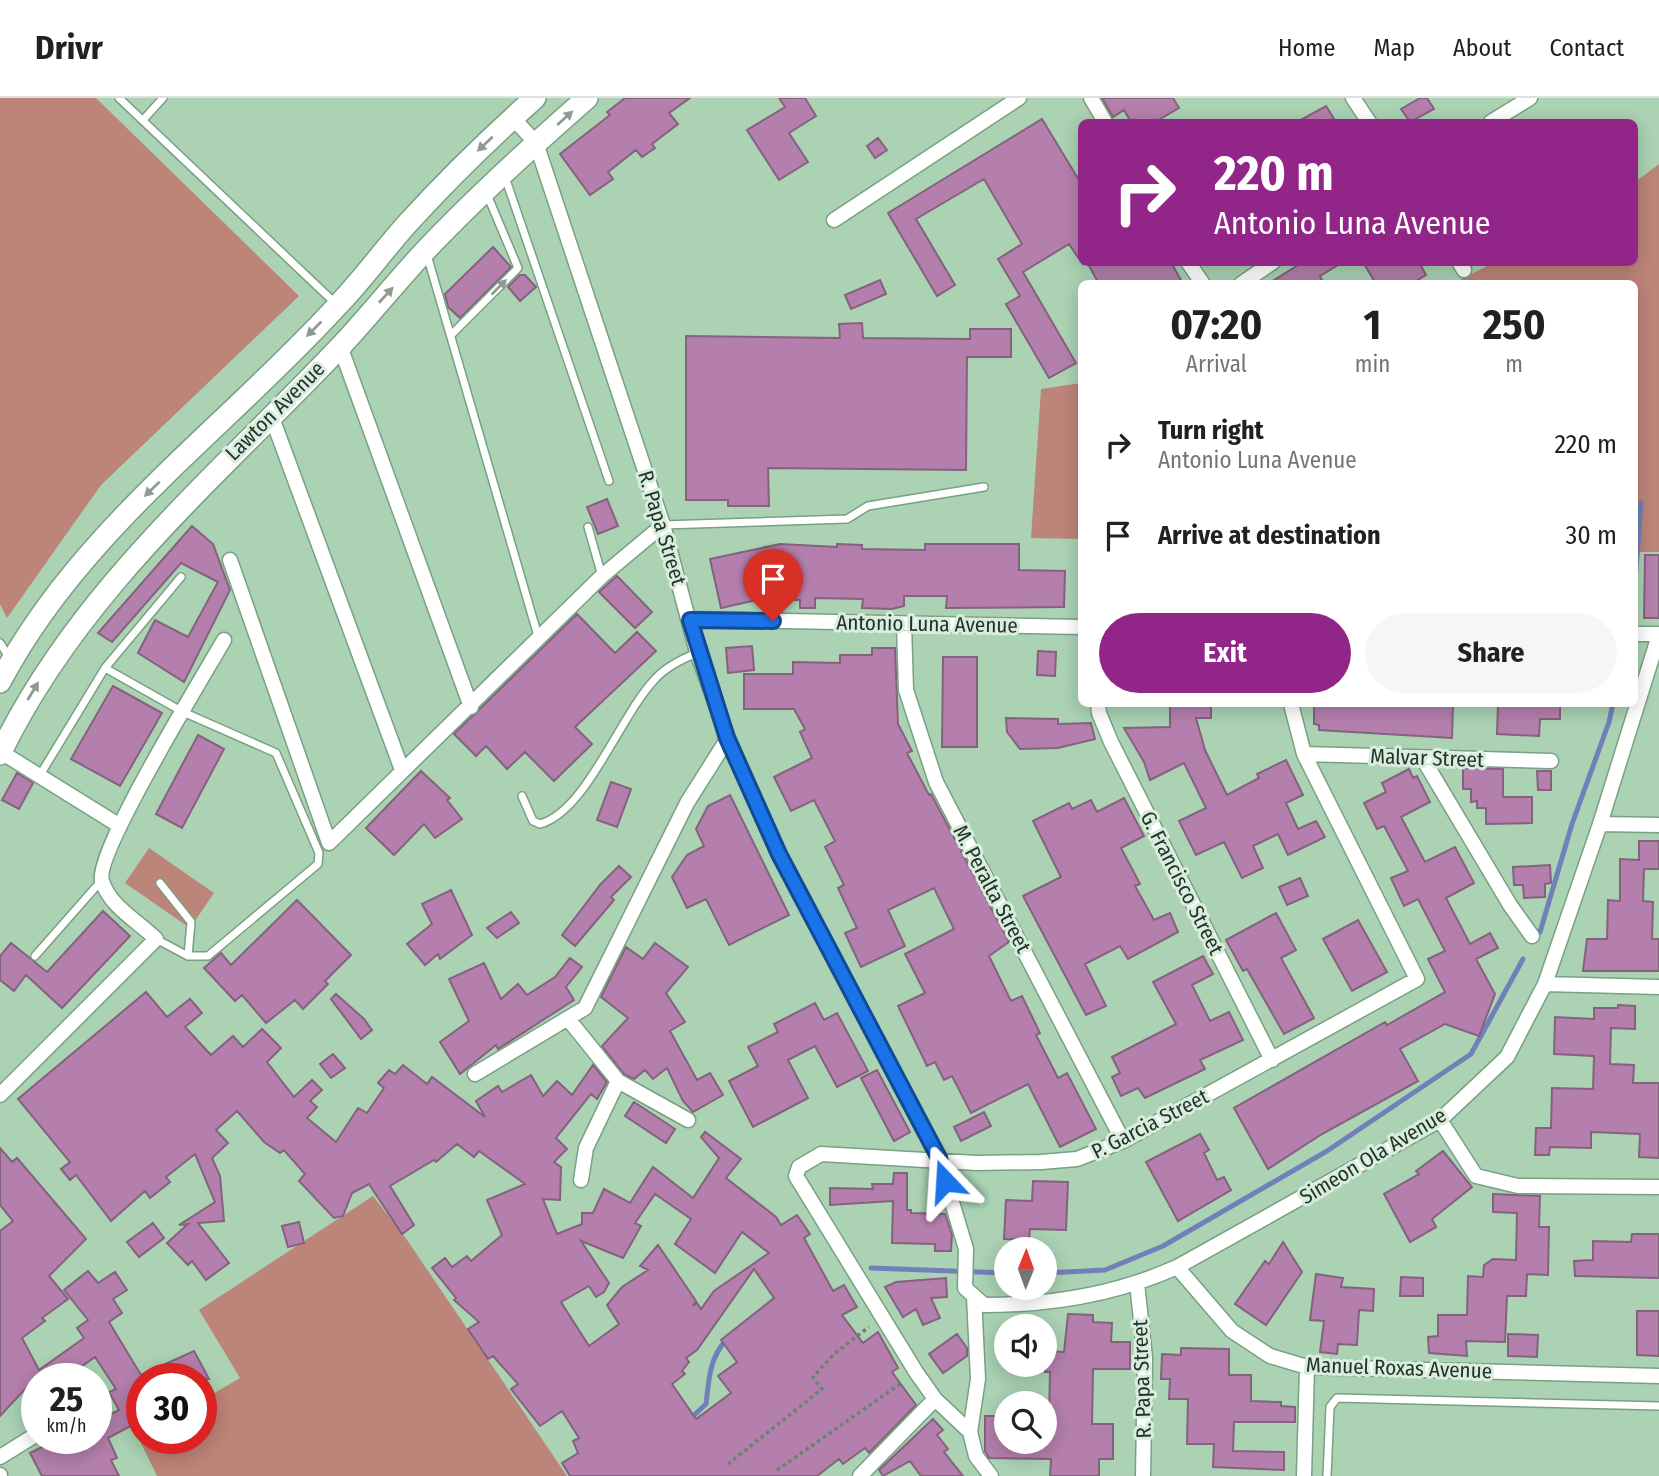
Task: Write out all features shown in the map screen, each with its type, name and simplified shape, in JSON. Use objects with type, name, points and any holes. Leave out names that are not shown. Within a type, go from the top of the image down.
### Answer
[{"type":"main road","name":"Lawton Avenue","points":[[0,682],[6,652],[121,520],[338,305],[407,225],[535,98]]},
{"type":"main road","name":"Lawton Avenue","points":[[1,753],[33,689],[101,596],[166,521],[340,346],[425,251],[504,173],[587,98]]},
{"type":"street","points":[[834,220],[1019,98]]},
{"type":"street","points":[[1091,98],[1103,119]]},
{"type":"street","points":[[1496,119],[1530,98]]},
{"type":"street","points":[[1357,100],[1367,119]]},
{"type":"street","points":[[513,118],[536,143]]},
{"type":"street","name":"R. Papa Street","points":[[536,143],[663,525],[698,652],[727,738],[779,854],[939,1158],[965,1249],[970,1292],[978,1379],[970,1432]]},
{"type":"street","points":[[1247,280],[1267,266]]},
{"type":"street","points":[[340,346],[471,707]]},
{"type":"street","points":[[271,415],[402,770]]},
{"type":"street","points":[[230,560],[329,843],[602,576],[663,525]]},
{"type":"street","name":"Antonio Luna Avenue","points":[[690,620],[1078,627]]},
{"type":"street","name":"M. Peralta Street","points":[[904,624],[906,690],[936,782],[1123,1141]]},
{"type":"street","points":[[1638,634],[1659,635]]},
{"type":"street","name":"Simeon Ola Avenue","points":[[1638,702],[1659,635]]},
{"type":"street","points":[[0,1096],[156,939],[115,903],[102,880],[102,864],[120,826],[224,640]]},
{"type":"street","name":"G. Francisco Street","points":[[1098,707],[1111,742],[1272,1060]]},
{"type":"street","name":"P. Garcia Street","points":[[991,1476],[976,1456],[970,1432],[935,1399],[916,1372],[796,1176],[799,1167],[821,1154],[939,1158],[976,1163],[1077,1159],[1123,1141],[1416,979],[1304,754],[1292,707]]},
{"type":"street","name":"Simeon Ola Avenue","points":[[970,1292],[984,1305],[1039,1305],[1072,1300],[1137,1283],[1177,1267],[1440,1120],[1507,1057],[1545,984],[1637,707]]},
{"type":"street","points":[[475,1074],[585,1008],[687,803],[727,738]]},
{"type":"street","points":[[1,753],[120,826]]},
{"type":"street","name":"Malvar Street","points":[[1304,754],[1551,761]]},
{"type":"street","points":[[1423,759],[1510,905],[1532,936]]},
{"type":"street","points":[[1600,824],[1659,825]]},
{"type":"street","points":[[1545,984],[1659,987]]},
{"type":"street","points":[[569,1020],[618,1081],[688,1120]]},
{"type":"street","points":[[581,1180],[586,1148],[618,1081]]},
{"type":"street","points":[[1440,1120],[1476,1176],[1518,1186],[1659,1186]]},
{"type":"street","name":"Manuel Roxas Avenue","points":[[1177,1267],[1232,1331],[1270,1356],[1307,1367],[1659,1376]]},
{"type":"street","name":"R. Papa Street","points":[[1137,1283],[1145,1358],[1143,1476]]},
{"type":"street","points":[[1304,1476],[1307,1367]]},
{"type":"street","points":[[860,1476],[935,1399]]},
{"type":"street","points":[[0,1457],[21,1444]]},
{"type":"lane","points":[[119,98],[338,305]]},
{"type":"lane","points":[[143,120],[163,98]]},
{"type":"lane","points":[[504,173],[609,481]]},
{"type":"lane","points":[[451,335],[518,268],[486,191]]},
{"type":"lane","points":[[425,251],[539,639]]},
{"type":"lane","points":[[663,525],[847,519],[868,506],[984,487]]},
{"type":"lane","points":[[588,527],[602,576]]},
{"type":"lane","points":[[40,775],[106,668],[181,577]]},
{"type":"lane","points":[[522,796],[533,821],[540,824],[572,805],[629,713],[656,678],[677,662],[698,652]]},
{"type":"lane","points":[[106,668],[183,712],[276,753],[319,853],[318,864],[208,956],[188,956],[156,939]]},
{"type":"lane","points":[[35,957],[102,880]]},
{"type":"lane","points":[[160,883],[191,922],[188,956]]},
{"type":"lane","points":[[1328,1476],[1330,1407],[1338,1398],[1659,1406]]},
{"type":"path","points":[[728,1464],[822,1389],[813,1377],[834,1354],[883,1317]]},
{"type":"path","points":[[777,1470],[916,1372]]},
{"type":"shaded area","points":[[0,98],[96,98],[299,296],[101,485],[7,618],[0,604]]},
{"type":"shaded area","points":[[1659,164],[1659,552],[1638,552],[1638,280],[1460,280],[1487,266],[1638,266],[1638,180]]},
{"type":"shaded area","points":[[1078,383],[1078,539],[1031,538],[1041,389]]},
{"type":"shaded area","points":[[149,848],[214,893],[190,928],[125,883]]},
{"type":"shaded area","points":[[373,1196],[407,1240],[567,1476],[157,1476],[146,1454],[217,1454],[217,1392],[240,1378],[199,1310]]},
{"type":"building","points":[[625,98],[690,98],[669,113],[678,124],[652,144],[655,148],[642,157],[636,150],[608,172],[613,179],[590,195],[560,154],[610,115],[607,112]]},
{"type":"building","points":[[779,98],[805,98],[816,116],[789,133],[808,162],[779,180],[747,130],[785,107]]},
{"type":"building","points":[[1102,98],[1173,98],[1179,108],[1160,119],[1129,119],[1124,110],[1113,117]]},
{"type":"building","points":[[1420,98],[1427,98],[1434,109],[1416,119],[1408,119],[1401,109]]},
{"type":"building","points":[[1326,106],[1334,119],[1302,119]]},
{"type":"building","points":[[1042,119],[1078,178],[1078,257],[1069,244],[1023,272],[1076,363],[1049,378],[1006,304],[1020,296],[998,259],[1022,244],[984,179],[916,219],[955,285],[937,296],[888,213]]},
{"type":"building","points":[[878,138],[887,150],[875,158],[867,146]]},
{"type":"building","points":[[493,247],[511,267],[460,318],[448,307],[445,294]]},
{"type":"building","points":[[1089,266],[1173,266],[1181,280],[1097,280]]},
{"type":"building","points":[[1297,266],[1336,266],[1320,276],[1322,280],[1274,280]]},
{"type":"building","points":[[1365,266],[1421,266],[1426,275],[1418,280],[1374,280]]},
{"type":"building","points":[[520,275],[525,275],[536,287],[520,301],[508,287]]},
{"type":"building","points":[[880,280],[886,294],[851,309],[845,295]]},
{"type":"building","points":[[862,323],[863,338],[970,339],[970,329],[1011,329],[1011,357],[967,357],[966,470],[768,468],[769,506],[728,506],[728,500],[686,500],[686,336],[840,338],[839,324]]},
{"type":"building","points":[[607,499],[618,526],[598,534],[587,507]]},
{"type":"building","points":[[192,526],[213,544],[230,590],[184,682],[138,653],[155,620],[188,637],[218,582],[181,563],[112,642],[98,633]]},
{"type":"building","points":[[780,544],[837,547],[837,544],[862,545],[862,549],[925,550],[925,544],[1019,544],[1019,570],[1065,571],[1064,607],[946,608],[947,596],[904,596],[904,606],[892,609],[862,608],[863,599],[815,598],[815,608],[800,608],[800,600],[761,599],[721,608],[710,559]]},
{"type":"building","points":[[1645,555],[1659,555],[1659,618],[1644,618]]},
{"type":"building","points":[[617,576],[652,612],[635,628],[599,592]]},
{"type":"building","points":[[577,614],[615,653],[637,632],[656,651],[575,727],[592,744],[554,781],[525,752],[507,769],[486,746],[476,756],[454,734]]},
{"type":"building","points":[[752,646],[754,670],[728,673],[726,648]]},
{"type":"building","points":[[872,648],[895,648],[898,724],[912,751],[907,753],[1009,942],[989,956],[1011,1001],[1022,996],[1040,1033],[1036,1035],[1058,1078],[1067,1073],[1096,1129],[1060,1147],[1028,1084],[971,1113],[952,1076],[944,1080],[935,1062],[927,1066],[898,1006],[925,993],[905,954],[954,929],[934,888],[888,910],[905,946],[861,967],[845,933],[857,928],[838,888],[844,885],[825,847],[835,841],[814,800],[791,811],[774,777],[812,758],[800,732],[805,729],[794,709],[744,709],[744,674],[793,674],[793,662],[840,663],[840,655],[872,655]]},
{"type":"building","points":[[1038,651],[1056,652],[1055,676],[1037,675]]},
{"type":"building","points":[[943,657],[977,657],[977,747],[942,747]]},
{"type":"building","points":[[113,686],[162,713],[120,786],[71,759]]},
{"type":"building","points":[[1170,707],[1211,707],[1211,718],[1196,718],[1205,750],[1227,795],[1259,778],[1257,774],[1286,760],[1303,795],[1286,803],[1298,829],[1316,821],[1325,837],[1288,855],[1278,834],[1253,846],[1263,868],[1242,878],[1224,842],[1196,855],[1179,821],[1206,808],[1184,763],[1150,780],[1144,762],[1124,728],[1170,727]]},
{"type":"building","points":[[1314,707],[1453,707],[1452,738],[1319,730],[1319,725],[1314,724]]},
{"type":"building","points":[[1498,707],[1560,707],[1560,719],[1540,719],[1539,736],[1497,734]]},
{"type":"building","points":[[1006,718],[1058,719],[1058,724],[1091,723],[1095,739],[1058,748],[1020,749],[1007,732]]},
{"type":"building","points":[[198,735],[224,749],[182,828],[156,814]]},
{"type":"building","points":[[1463,768],[1503,769],[1503,797],[1532,797],[1532,823],[1486,824],[1486,808],[1477,808],[1477,801],[1471,802],[1471,789],[1463,789]]},
{"type":"building","points":[[1409,769],[1413,778],[1417,776],[1430,802],[1401,817],[1425,862],[1455,847],[1474,883],[1446,898],[1470,944],[1490,933],[1498,948],[1476,959],[1495,994],[1479,1036],[1445,1024],[1400,1049],[1418,1081],[1322,1134],[1268,1169],[1234,1108],[1385,1022],[1387,1025],[1445,992],[1428,959],[1445,951],[1418,899],[1404,906],[1391,878],[1408,871],[1384,826],[1377,829],[1364,803],[1386,792],[1382,783]]},
{"type":"building","points":[[421,771],[450,798],[447,800],[462,819],[435,838],[424,824],[394,855],[366,828]]},
{"type":"building","points":[[1537,771],[1551,771],[1551,790],[1538,790]]},
{"type":"building","points":[[17,773],[33,783],[19,809],[2,800]]},
{"type":"building","points":[[611,782],[631,789],[617,827],[597,820]]},
{"type":"building","points":[[730,795],[789,915],[729,945],[706,899],[687,908],[672,877],[687,855],[704,846],[696,829],[708,806]]},
{"type":"building","points":[[1124,798],[1144,836],[1121,848],[1140,884],[1135,886],[1154,920],[1170,913],[1178,932],[1128,959],[1120,946],[1085,964],[1106,1006],[1086,1015],[1023,896],[1061,877],[1033,821],[1069,803],[1072,809],[1091,800],[1097,812]]},
{"type":"building","points":[[1639,841],[1659,841],[1659,869],[1644,869],[1643,901],[1653,902],[1652,939],[1659,939],[1659,971],[1583,971],[1587,939],[1607,939],[1608,900],[1620,901],[1620,859],[1639,860]]},
{"type":"building","points":[[1550,865],[1551,883],[1545,884],[1545,897],[1524,898],[1523,885],[1514,885],[1513,867]]},
{"type":"building","points":[[619,866],[631,877],[611,897],[614,900],[575,946],[562,935],[600,885]]},
{"type":"building","points":[[1300,878],[1308,896],[1287,905],[1279,887]]},
{"type":"building","points":[[451,890],[472,935],[440,959],[438,954],[425,965],[407,944],[432,924],[422,904]]},
{"type":"building","points":[[297,900],[351,955],[325,981],[328,984],[303,1009],[295,1000],[266,1023],[242,995],[235,1001],[204,968],[221,953],[231,965]]},
{"type":"building","points":[[103,911],[130,936],[62,1008],[26,975],[14,991],[0,980],[0,956],[11,943],[47,972]]},
{"type":"building","points":[[511,912],[519,923],[497,938],[487,928]]},
{"type":"building","points":[[1276,913],[1296,950],[1281,958],[1314,1018],[1284,1034],[1247,969],[1243,971],[1226,940]]},
{"type":"building","points":[[1358,920],[1387,972],[1352,991],[1323,939]]},
{"type":"building","points":[[655,943],[688,967],[666,993],[685,1022],[670,1031],[697,1080],[710,1073],[723,1095],[693,1112],[683,1101],[667,1068],[653,1079],[645,1070],[634,1079],[624,1074],[602,1046],[628,1018],[601,997],[626,947],[643,959]]},
{"type":"building","points":[[1203,956],[1213,974],[1192,985],[1210,1021],[1229,1012],[1243,1040],[1200,1060],[1205,1069],[1145,1098],[1138,1088],[1121,1096],[1112,1077],[1120,1073],[1112,1057],[1176,1024],[1153,982]]},
{"type":"building","points":[[570,958],[582,967],[566,987],[574,1000],[498,1049],[496,1045],[460,1074],[440,1042],[469,1021],[449,979],[484,963],[501,999],[518,984],[527,995],[555,977]]},
{"type":"building","points":[[146,992],[167,1017],[190,999],[202,1013],[185,1027],[211,1055],[233,1036],[243,1047],[262,1029],[281,1048],[267,1062],[294,1097],[312,1080],[322,1090],[310,1101],[317,1107],[307,1118],[336,1142],[358,1108],[367,1113],[384,1088],[378,1083],[389,1070],[395,1074],[403,1065],[427,1084],[432,1077],[485,1117],[476,1101],[498,1086],[502,1092],[531,1075],[543,1096],[557,1081],[572,1095],[593,1065],[607,1082],[597,1099],[591,1094],[556,1138],[567,1149],[554,1162],[561,1167],[560,1200],[543,1199],[557,1234],[582,1224],[582,1213],[593,1213],[604,1189],[630,1203],[653,1167],[693,1198],[719,1158],[701,1137],[705,1132],[741,1159],[726,1178],[776,1217],[781,1225],[797,1215],[810,1234],[804,1238],[833,1291],[844,1285],[857,1307],[842,1315],[863,1343],[878,1332],[898,1368],[892,1372],[916,1405],[869,1453],[865,1448],[843,1464],[839,1459],[817,1476],[570,1476],[562,1463],[578,1453],[573,1441],[579,1438],[562,1411],[540,1426],[511,1389],[518,1384],[493,1356],[488,1359],[468,1329],[479,1322],[454,1300],[456,1298],[432,1268],[445,1258],[452,1267],[467,1256],[471,1261],[502,1235],[487,1200],[525,1184],[479,1151],[474,1157],[457,1144],[436,1162],[434,1160],[390,1186],[414,1225],[402,1234],[369,1184],[352,1193],[343,1216],[334,1218],[299,1181],[305,1174],[284,1150],[280,1153],[264,1142],[237,1111],[216,1130],[228,1143],[212,1158],[220,1176],[224,1221],[198,1223],[229,1263],[206,1280],[192,1261],[188,1265],[167,1243],[188,1224],[179,1225],[215,1202],[195,1154],[166,1177],[170,1182],[150,1198],[145,1191],[111,1221],[76,1175],[70,1180],[61,1169],[70,1162],[18,1099]],"holes":[[[655,1194],[691,1219],[675,1244],[715,1273],[742,1232],[769,1253],[714,1291],[701,1309],[697,1303],[693,1306],[696,1301],[658,1245],[640,1266],[648,1270],[622,1287],[607,1305],[619,1324],[589,1346],[561,1302],[589,1286],[596,1297],[604,1292],[609,1283],[581,1241],[623,1258],[641,1226],[635,1223]],[[754,1269],[774,1298],[721,1340],[737,1362],[718,1376],[731,1393],[696,1419],[672,1384],[685,1374],[682,1371],[689,1362],[686,1358],[697,1350]]]},
{"type":"building","points":[[336,994],[364,1019],[372,1030],[361,1039],[331,999]]},
{"type":"building","points":[[815,1003],[824,1020],[837,1013],[868,1071],[837,1087],[815,1046],[788,1060],[808,1098],[753,1127],[729,1081],[758,1066],[748,1047],[778,1032],[774,1024]]},
{"type":"building","points":[[1618,1005],[1635,1006],[1635,1029],[1611,1028],[1610,1064],[1634,1065],[1633,1083],[1659,1083],[1659,1158],[1639,1157],[1640,1134],[1591,1132],[1591,1148],[1550,1147],[1549,1155],[1535,1155],[1536,1128],[1551,1128],[1552,1088],[1593,1089],[1594,1056],[1554,1054],[1555,1017],[1594,1019],[1594,1008],[1618,1008]]},
{"type":"building","points":[[333,1054],[345,1068],[331,1078],[320,1064]]},
{"type":"building","points":[[877,1070],[910,1132],[894,1141],[861,1078]]},
{"type":"building","points":[[634,1102],[675,1129],[666,1143],[625,1116]]},
{"type":"building","points":[[984,1112],[991,1126],[961,1141],[954,1127]]},
{"type":"building","points":[[1200,1134],[1209,1150],[1204,1153],[1217,1180],[1224,1177],[1231,1190],[1178,1221],[1146,1162]]},
{"type":"building","points":[[0,1148],[12,1162],[17,1158],[86,1239],[49,1276],[68,1299],[42,1318],[45,1321],[22,1338],[35,1363],[21,1363],[21,1393],[0,1416],[0,1231],[13,1221],[0,1205]]},
{"type":"building","points":[[1443,1151],[1472,1187],[1432,1219],[1436,1227],[1410,1242],[1384,1194],[1419,1174],[1416,1171]]},
{"type":"building","points":[[894,1173],[907,1173],[907,1210],[911,1210],[911,1213],[945,1214],[952,1235],[951,1251],[935,1251],[935,1244],[892,1243],[893,1201],[830,1205],[830,1188],[873,1189],[872,1184],[893,1184]]},
{"type":"building","points":[[1033,1181],[1068,1182],[1066,1230],[1030,1229],[1029,1237],[1004,1237],[1006,1200],[1032,1201]]},
{"type":"building","points":[[1493,1194],[1540,1196],[1539,1227],[1549,1227],[1548,1275],[1527,1274],[1526,1296],[1507,1296],[1505,1342],[1466,1341],[1467,1356],[1429,1353],[1428,1337],[1438,1336],[1438,1315],[1467,1315],[1468,1276],[1483,1277],[1484,1265],[1493,1259],[1516,1260],[1517,1213],[1493,1212]]},
{"type":"building","points":[[299,1222],[304,1243],[288,1247],[282,1226]]},
{"type":"building","points":[[153,1223],[164,1238],[139,1257],[127,1242]]},
{"type":"building","points":[[1632,1234],[1659,1234],[1659,1278],[1575,1276],[1574,1261],[1593,1260],[1593,1241],[1631,1242]]},
{"type":"building","points":[[1283,1242],[1302,1272],[1266,1325],[1235,1304],[1265,1261],[1269,1264]]},
{"type":"building","points":[[88,1271],[98,1283],[115,1272],[127,1290],[113,1299],[122,1313],[109,1322],[134,1363],[126,1363],[126,1428],[112,1436],[112,1414],[119,1410],[112,1397],[112,1391],[116,1389],[112,1383],[112,1363],[99,1363],[95,1357],[87,1363],[49,1363],[84,1338],[77,1328],[88,1320],[64,1290]]},
{"type":"building","points":[[1316,1274],[1343,1278],[1341,1287],[1374,1289],[1373,1311],[1359,1310],[1357,1345],[1338,1344],[1337,1354],[1320,1352],[1324,1321],[1310,1320]]},
{"type":"building","points":[[1401,1277],[1423,1278],[1423,1296],[1400,1296]]},
{"type":"building","points":[[946,1278],[947,1297],[931,1298],[940,1318],[923,1325],[916,1309],[903,1317],[885,1287],[896,1282]]},
{"type":"building","points":[[1637,1311],[1659,1311],[1659,1356],[1637,1355]]},
{"type":"building","points":[[1068,1314],[1093,1315],[1093,1322],[1112,1323],[1111,1342],[1130,1342],[1130,1369],[1093,1369],[1092,1424],[1113,1424],[1113,1459],[1099,1459],[1099,1476],[1050,1476],[1051,1459],[989,1458],[985,1451],[985,1416],[994,1416],[994,1454],[1057,1454],[1057,1391],[1050,1391],[1050,1377],[1057,1377],[1057,1352],[1064,1352]]},
{"type":"building","points":[[957,1334],[967,1348],[967,1356],[943,1373],[929,1354]]},
{"type":"building","points":[[1508,1334],[1538,1335],[1537,1357],[1508,1356]]},
{"type":"building","points":[[1181,1348],[1229,1349],[1229,1375],[1251,1375],[1251,1401],[1281,1402],[1281,1406],[1295,1407],[1295,1422],[1234,1422],[1233,1451],[1284,1452],[1284,1470],[1213,1467],[1214,1444],[1187,1444],[1188,1399],[1169,1399],[1170,1379],[1161,1379],[1162,1354],[1181,1355]]},
{"type":"building","points":[[194,1351],[200,1363],[168,1363]]},
{"type":"building","points":[[933,1419],[943,1430],[937,1435],[948,1449],[944,1452],[963,1476],[921,1476],[910,1461],[883,1476],[879,1470]]},
{"type":"building","points":[[112,1447],[117,1458],[111,1460],[119,1476],[42,1476],[31,1454],[112,1454]]},
{"type":"waterway","points":[[1638,542],[1641,503]]},
{"type":"waterway","points":[[1540,932],[1572,824],[1612,707]]},
{"type":"waterway","points":[[1057,1272],[1105,1270],[1163,1246],[1327,1151],[1471,1054],[1523,959]]},
{"type":"waterway","points":[[871,1268],[994,1273]]},
{"type":"waterway","points":[[690,1419],[706,1404],[713,1362],[726,1340]]},
{"type":"route","points":[[773,621],[690,620],[727,738],[779,854],[939,1158],[945,1181]]}]
